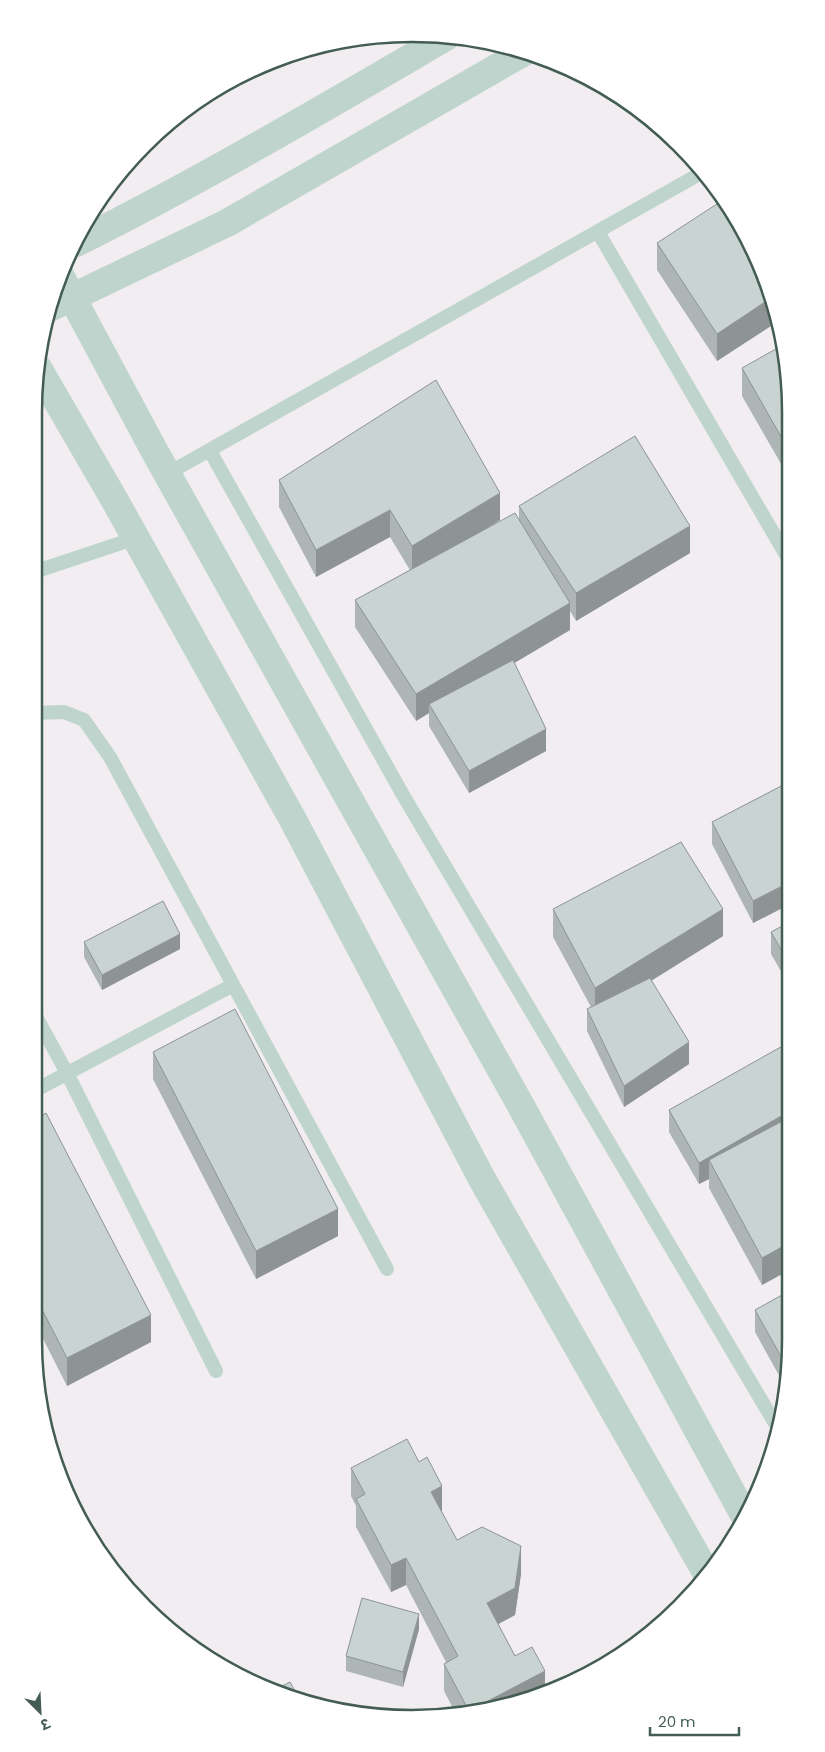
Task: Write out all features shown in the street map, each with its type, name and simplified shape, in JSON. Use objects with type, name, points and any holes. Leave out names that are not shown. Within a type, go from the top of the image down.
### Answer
[{"type":"street","points":[[87,236],[157,201],[436,43]]},
{"type":"street","points":[[63,292],[227,223],[515,57]]},
{"type":"street","points":[[62,294],[167,474],[520,1104],[741,1509]]},
{"type":"street","points":[[44,379],[136,538],[301,836],[482,1179],[704,1568]]},
{"type":"lane","points":[[167,474],[697,176]]},
{"type":"lane","points":[[598,232],[782,548]]},
{"type":"lane","points":[[210,451],[403,795],[773,1420]]},
{"type":"lane","points":[[42,569],[136,538]]},
{"type":"lane","points":[[42,713],[64,712],[84,720],[110,757],[386,1269]]},
{"type":"lane","points":[[42,1087],[234,985]]},
{"type":"lane","points":[[42,1028],[68,1073],[216,1371]]},
{"type":"building","points":[[718,204],[744,249],[765,302],[717,334],[657,243]]},
{"type":"building","points":[[776,349],[782,388],[782,438],[742,368]]},
{"type":"building","points":[[436,380],[500,493],[412,546],[390,510],[316,550],[279,480]]},
{"type":"building","points":[[635,436],[690,526],[576,593],[519,506]]},
{"type":"building","points":[[515,513],[570,603],[416,694],[355,600]]},
{"type":"building","points":[[513,660],[546,729],[469,771],[429,704]]},
{"type":"building","points":[[782,786],[782,886],[753,901],[712,822]]},
{"type":"building","points":[[681,842],[723,909],[595,988],[553,909]]},
{"type":"building","points":[[163,901],[180,934],[102,975],[84,942]]},
{"type":"building","points":[[782,926],[782,951],[771,932]]},
{"type":"building","points":[[650,978],[689,1042],[624,1086],[587,1009]]},
{"type":"building","points":[[235,1009],[338,1209],[256,1251],[153,1052]]},
{"type":"building","points":[[782,1046],[782,1116],[699,1163],[669,1110]]},
{"type":"building","points":[[46,1113],[151,1315],[67,1358],[42,1310],[42,1115]]},
{"type":"building","points":[[782,1121],[782,1247],[762,1258],[709,1160]]},
{"type":"building","points":[[782,1295],[782,1358],[755,1310]]},
{"type":"building","points":[[407,1439],[419,1462],[427,1457],[442,1486],[431,1492],[457,1540],[482,1527],[521,1546],[515,1588],[487,1603],[515,1656],[532,1647],[545,1671],[487,1702],[466,1705],[444,1664],[458,1656],[406,1558],[391,1565],[356,1499],[365,1494],[351,1468]]},
{"type":"building","points":[[362,1598],[419,1614],[403,1672],[346,1656]]},
{"type":"building","points":[[290,1682],[294,1690],[294,1690],[283,1686]]}]
